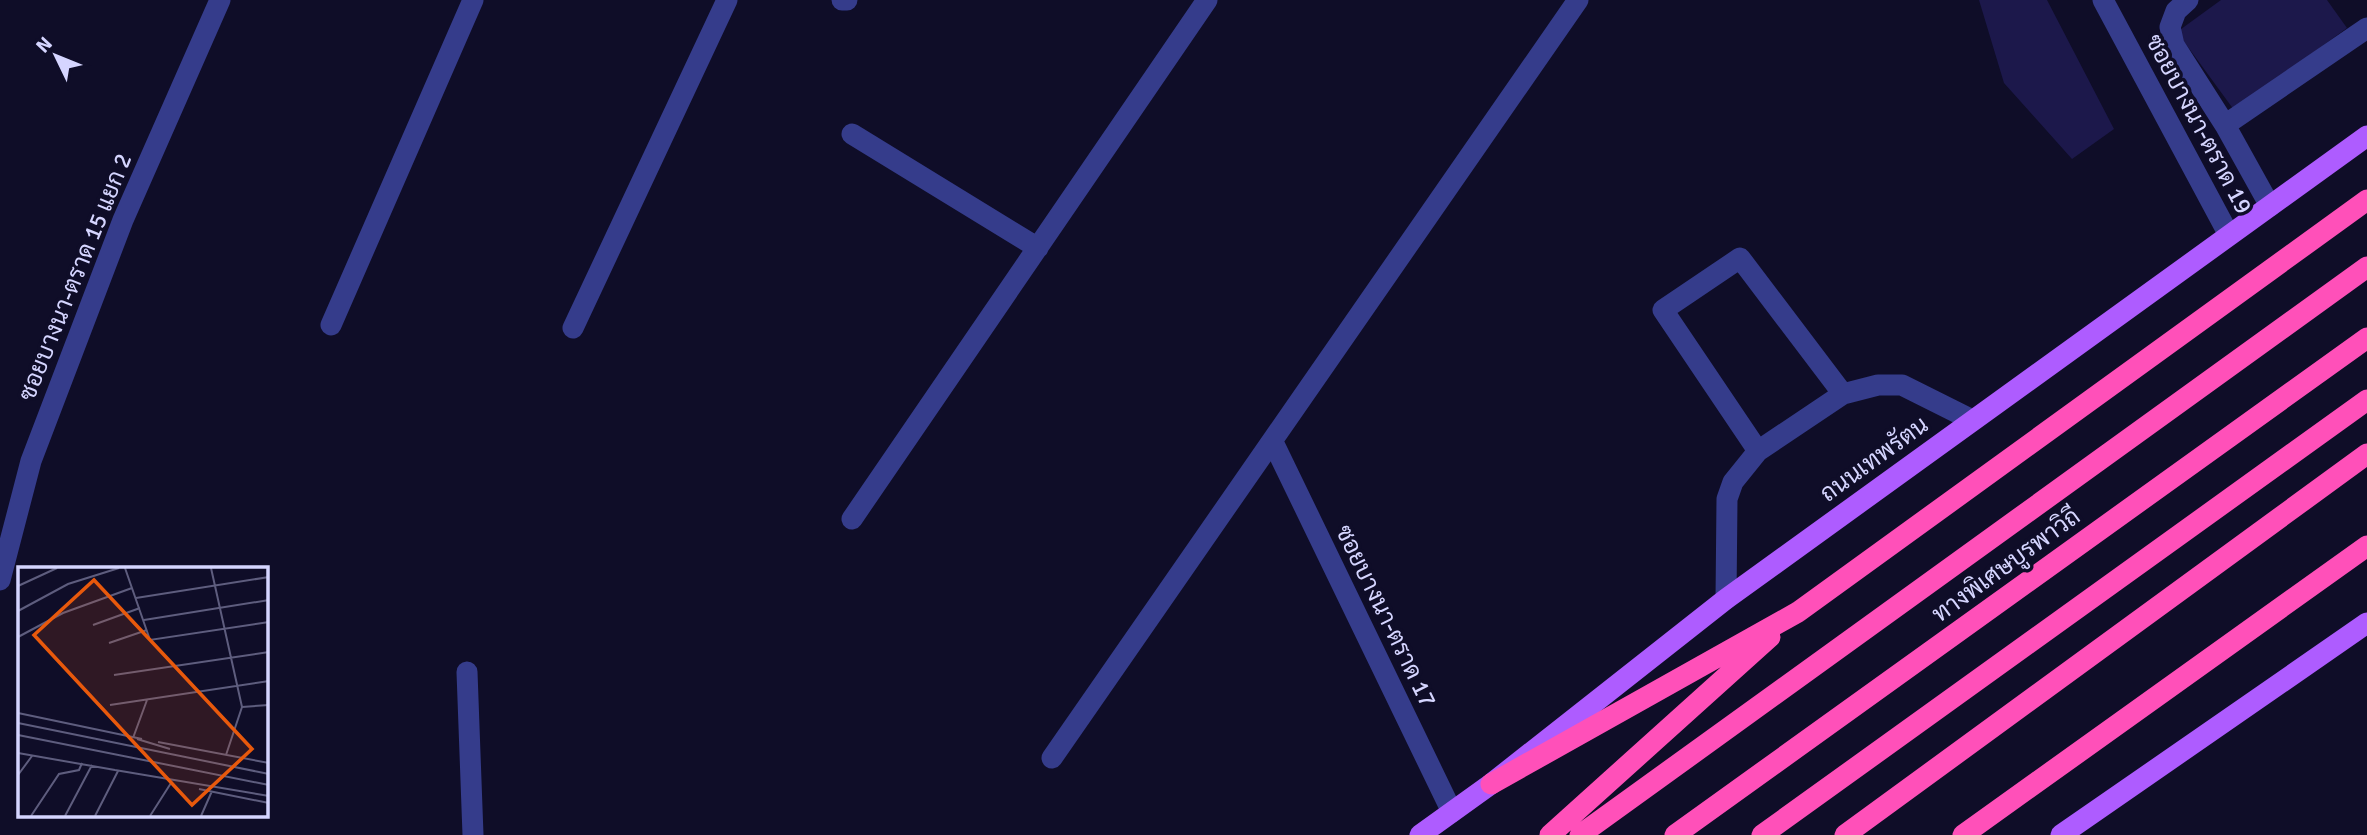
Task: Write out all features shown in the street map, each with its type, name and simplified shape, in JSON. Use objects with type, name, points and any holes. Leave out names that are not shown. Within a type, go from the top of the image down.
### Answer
[{"type":"highway","points":[[1550,835],[1798,612],[2367,200]]},
{"type":"highway","points":[[1580,835],[2367,267]]},
{"type":"highway","name":"ทางพิเศษบูรพาวิถี","points":[[1675,835],[2367,338]]},
{"type":"highway","points":[[1762,835],[2367,400]]},
{"type":"highway","points":[[1845,835],[2367,454]]},
{"type":"highway","points":[[1963,835],[2367,546]]},
{"type":"highway","points":[[1491,784],[1798,612]]},
{"type":"main road","name":"ถนนเทพรัตน","points":[[1420,835],[1491,784],[1726,599],[2367,136]]},
{"type":"main road","points":[[2061,835],[2367,623]]},
{"type":"street","name":"ซอยบางนา-ตราด 15 แยก 2","points":[[0,580],[31,461],[123,220],[220,0]]},
{"type":"street","points":[[331,326],[473,0]]},
{"type":"street","points":[[573,328],[727,0]]},
{"type":"street","points":[[852,519],[1207,0]]},
{"type":"street","points":[[1052,758],[1578,0]]},
{"type":"street","name":"ซอยบางนา-ตราด 19","points":[[2103,0],[2229,235]]},
{"type":"street","points":[[2188,0],[2176,11],[2170,27],[2174,45],[2225,125],[2270,206]]},
{"type":"street","points":[[2225,125],[2367,29]]},
{"type":"street","points":[[852,134],[1038,248]]},
{"type":"street","points":[[1758,451],[1663,310],[1740,258],[1843,394]]},
{"type":"street","points":[[1726,599],[1727,499],[1733,482],[1758,451],[1843,394],[1878,385],[1902,384],[1972,420]]},
{"type":"street","name":"ซอยบางนา-ตราด 17","points":[[1273,442],[1452,812]]},
{"type":"street","points":[[467,672],[473,835]]},
{"type":"building","points":[[1979,0],[2047,0],[2114,129],[2072,159],[2004,83]]},
{"type":"building","points":[[2221,0],[2327,0],[2347,28],[2234,110],[2177,32]]}]
